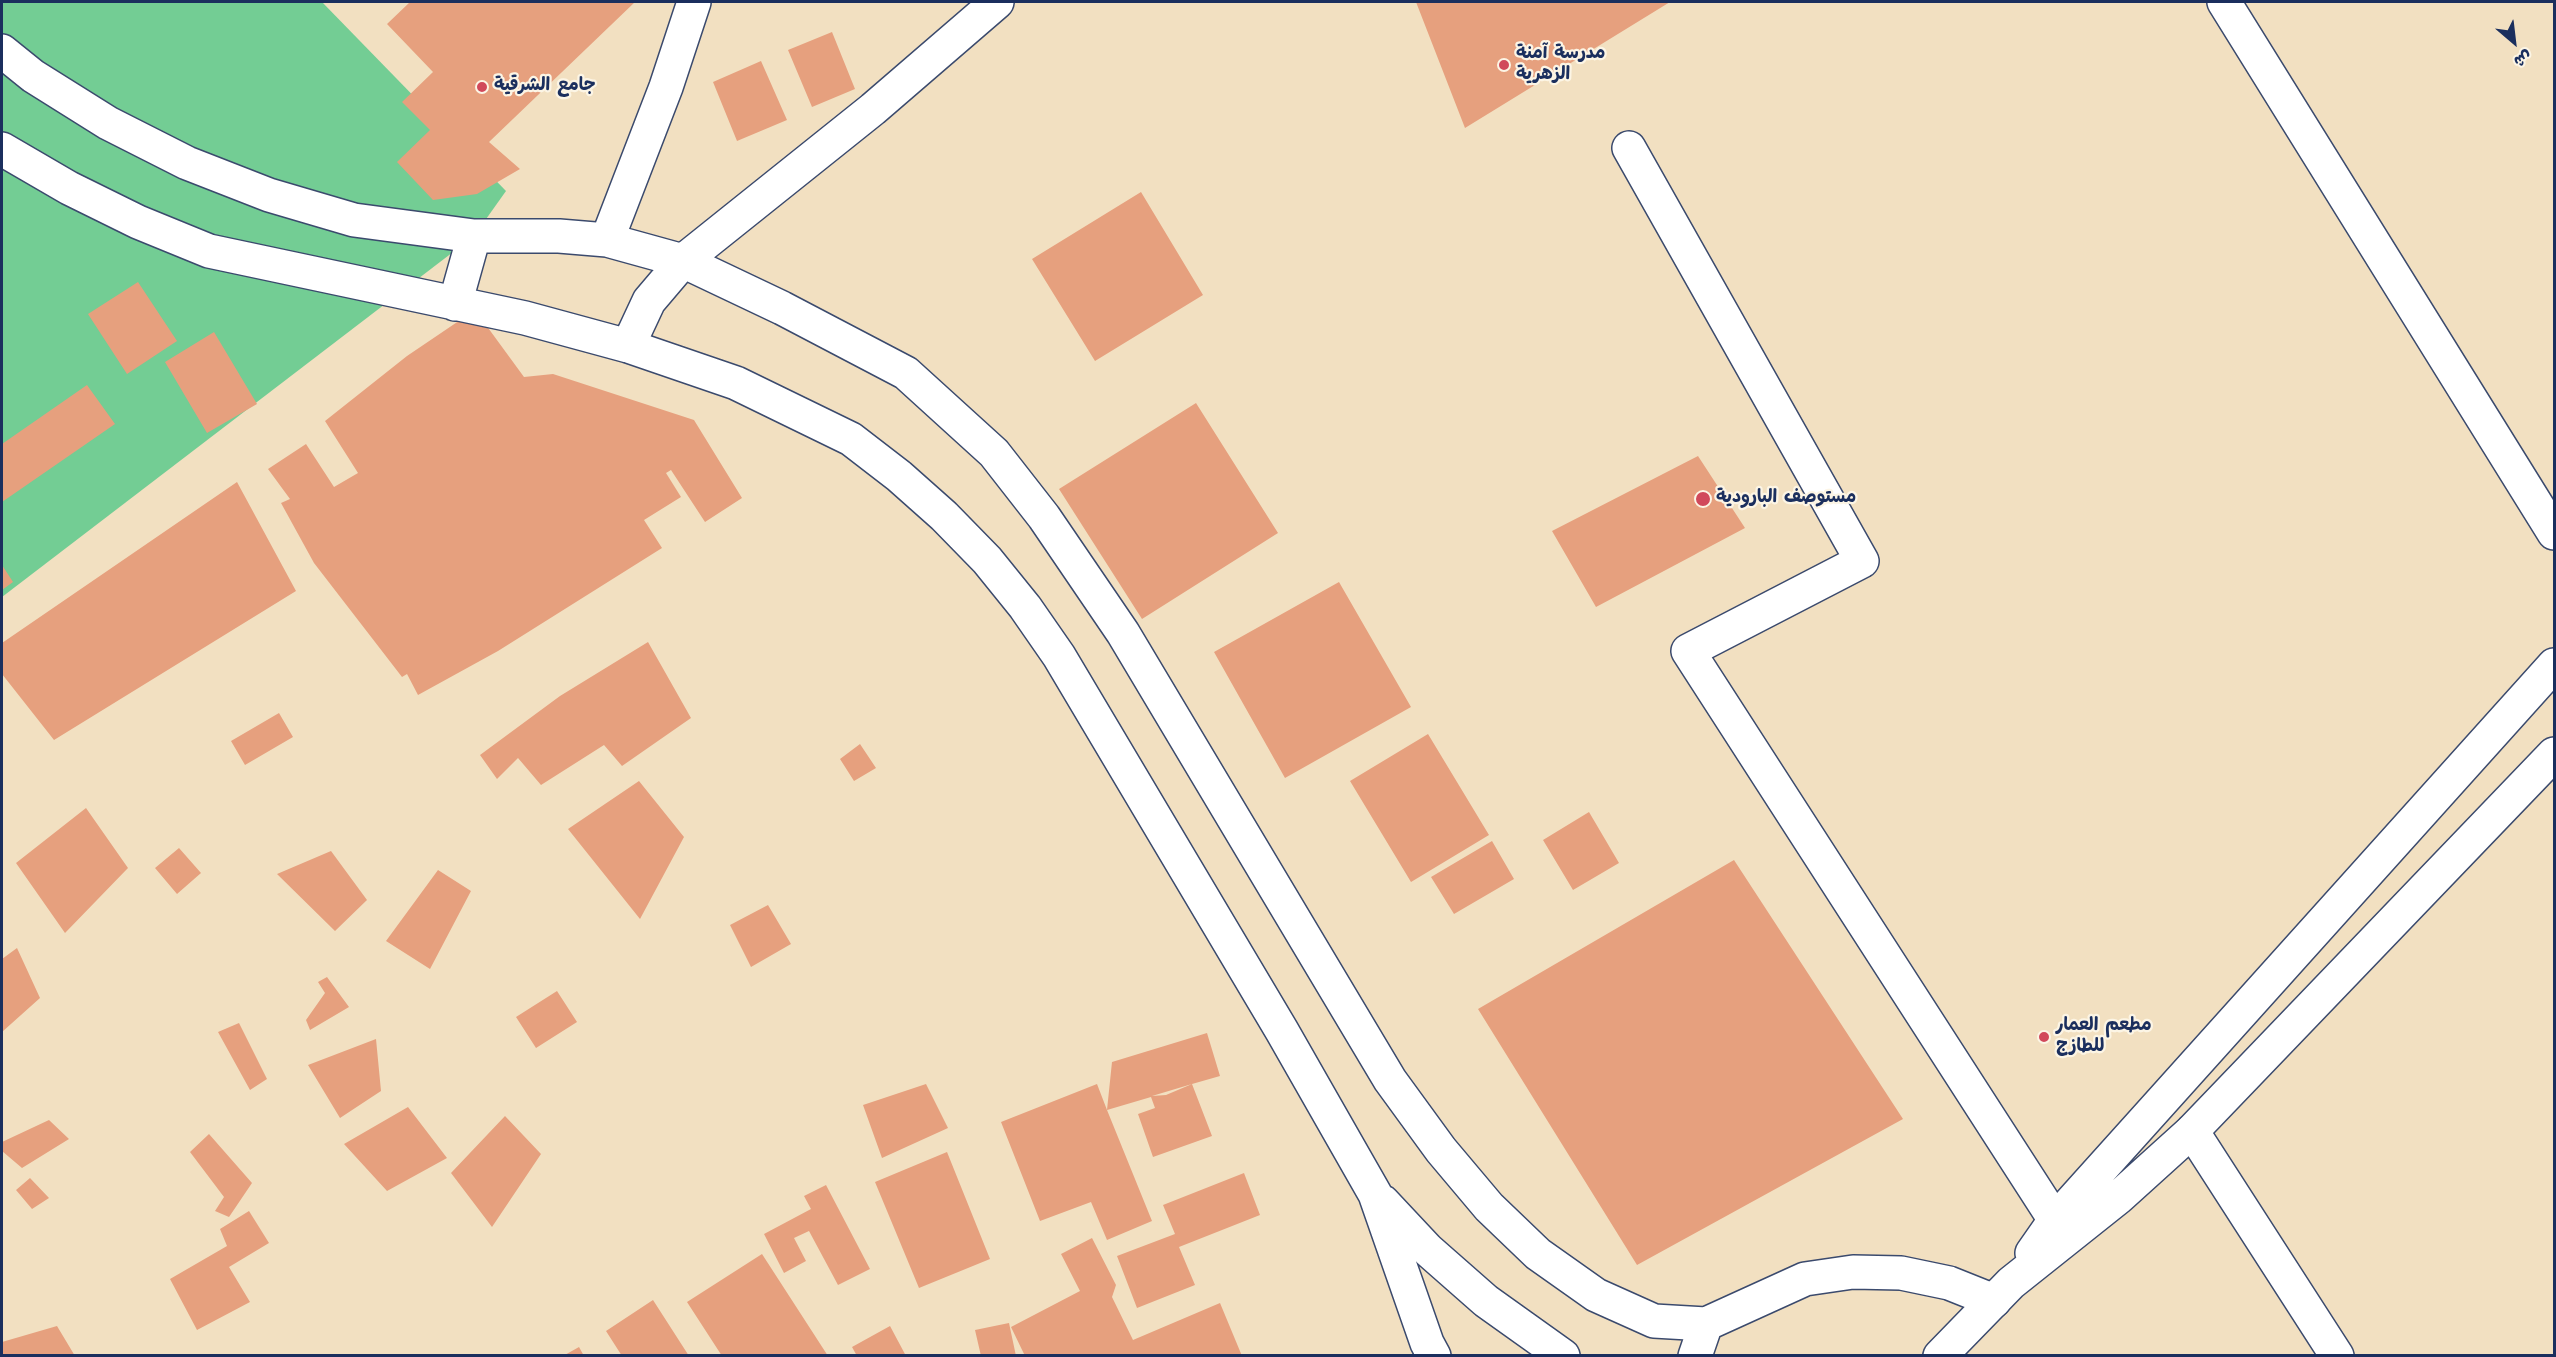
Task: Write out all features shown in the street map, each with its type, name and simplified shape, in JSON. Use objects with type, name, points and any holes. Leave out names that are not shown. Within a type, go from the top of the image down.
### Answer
[{"type":"street","points":[[607,240],[666,87],[694,2]]},
{"type":"street","points":[[628,346],[650,301],[683,261],[873,109],[997,2]]},
{"type":"street","points":[[2224,2],[2554,533]]},
{"type":"street","points":[[2,51],[33,76],[108,123],[187,163],[269,195],[354,220],[474,236],[559,236],[607,240],[683,261],[782,308],[906,373],[994,453],[1044,517],[1123,633],[1390,1080],[1441,1150],[1489,1207],[1538,1254],[1596,1295],[1654,1321],[1706,1324],[1805,1279],[1853,1272],[1901,1273],[2003,1292]]},
{"type":"street","points":[[1629,148],[1862,561],[1688,651],[2055,1220]]},
{"type":"street","points":[[2,149],[79,193],[138,222],[209,251],[525,318],[628,346],[736,383],[851,439],[900,476],[987,560],[1025,607],[1059,656],[1376,1194],[1427,1342],[1434,1356]]},
{"type":"street","points":[[455,304],[474,236]]},
{"type":"street","points":[[2003,1292],[2055,1220],[2554,665]]},
{"type":"street","points":[[1941,1355],[2003,1292],[2120,1197],[2192,1131],[2554,754]]},
{"type":"street","points":[[2192,1131],[2337,1356]]},
{"type":"street","points":[[1376,1194],[1428,1250],[1486,1301],[1563,1356]]},
{"type":"street","points":[[1695,1356],[1706,1324]]},
{"type":"green space","points":[[2,2],[322,2],[506,191],[474,236],[2,597]]},
{"type":"building","name":"جامع الشرقية","points":[[410,2],[635,2],[489,142],[520,169],[477,194],[433,200],[397,162],[430,130],[402,102],[433,72],[387,24]]},
{"type":"building","name":"مدرسة آمنة الزهرية","points":[[1416,2],[1670,2],[1465,128]]},
{"type":"building","points":[[832,32],[855,89],[812,107],[788,50]]},
{"type":"building","points":[[761,61],[787,120],[737,141],[713,82]]},
{"type":"building","points":[[1141,192],[1203,295],[1095,361],[1032,259]]},
{"type":"building","points":[[138,282],[177,341],[127,374],[88,314]]},
{"type":"building","points":[[475,310],[524,377],[553,374],[694,420],[742,498],[705,522],[671,470],[666,473],[681,497],[644,520],[662,548],[498,651],[418,695],[407,674],[402,677],[314,563],[281,503],[290,499],[268,469],[306,444],[334,487],[358,473],[325,421],[407,356]]},
{"type":"building","points":[[214,332],[257,404],[207,433],[165,362]]},
{"type":"building","points":[[87,385],[115,424],[2,502],[2,444]]},
{"type":"building","points":[[1196,403],[1278,533],[1142,619],[1059,489]]},
{"type":"building","points":[[1698,456],[1745,528],[1596,607],[1552,531]]},
{"type":"building","points":[[237,482],[296,591],[54,740],[2,674],[2,643]]},
{"type":"building","points":[[2,565],[13,582],[2,590]]},
{"type":"building","points":[[1339,582],[1411,707],[1285,778],[1214,652]]},
{"type":"building","points":[[648,642],[691,718],[622,766],[604,745],[541,785],[518,758],[497,779],[480,755],[560,696]]},
{"type":"building","points":[[279,713],[293,737],[245,765],[231,741]]},
{"type":"building","points":[[1428,734],[1489,835],[1411,882],[1350,781]]},
{"type":"building","points":[[860,744],[876,768],[854,781],[840,759]]},
{"type":"building","points":[[639,781],[684,837],[640,919],[568,829]]},
{"type":"building","points":[[86,808],[128,868],[65,933],[16,863]]},
{"type":"building","points":[[1589,812],[1619,863],[1573,890],[1543,840]]},
{"type":"building","points":[[1492,841],[1514,879],[1454,914],[1431,877]]},
{"type":"building","points":[[179,848],[201,873],[177,894],[155,868]]},
{"type":"building","points":[[331,851],[367,900],[335,931],[277,874]]},
{"type":"building","points":[[1734,860],[1903,1119],[1637,1265],[1478,1009]]},
{"type":"building","points":[[438,870],[471,891],[430,969],[386,941]]},
{"type":"building","points":[[768,905],[791,944],[751,967],[730,925]]},
{"type":"building","points":[[17,948],[40,998],[2,1032],[2,959]]},
{"type":"building","points":[[327,977],[349,1007],[310,1030],[306,1020],[325,993],[318,982]]},
{"type":"building","points":[[557,991],[577,1022],[536,1048],[516,1017]]},
{"type":"building","points":[[239,1023],[267,1079],[250,1090],[218,1032]]},
{"type":"building","points":[[1207,1033],[1220,1076],[1192,1084],[1212,1136],[1153,1157],[1138,1114],[1155,1108],[1151,1097],[1107,1110],[1112,1062]],"holes":[[[1192,1084],[1166,1095],[1152,1096]]]},
{"type":"building","points":[[376,1039],[381,1091],[340,1118],[308,1065]]},
{"type":"building","points":[[926,1084],[948,1128],[882,1158],[863,1105]]},
{"type":"building","points":[[1097,1084],[1152,1221],[1107,1240],[1091,1202],[1040,1221],[1001,1122]]},
{"type":"building","points":[[408,1107],[447,1158],[387,1191],[344,1144]]},
{"type":"building","points":[[505,1116],[541,1154],[492,1227],[451,1173]]},
{"type":"building","points":[[49,1120],[69,1139],[22,1168],[2,1151],[2,1142]]},
{"type":"building","points":[[209,1134],[252,1183],[229,1217],[215,1211],[224,1197],[190,1152]]},
{"type":"building","points":[[947,1152],[990,1259],[919,1288],[875,1182]]},
{"type":"building","points":[[1244,1173],[1260,1215],[1179,1247],[1195,1285],[1137,1308],[1117,1256],[1175,1234],[1163,1205]]},
{"type":"building","points":[[30,1178],[49,1198],[32,1209],[16,1190]]},
{"type":"building","points":[[826,1185],[870,1269],[838,1285],[809,1231],[794,1238],[806,1261],[784,1273],[764,1234],[811,1209],[804,1196]]},
{"type":"building","points":[[249,1211],[269,1243],[229,1267],[250,1302],[197,1330],[170,1279],[227,1246],[220,1229]]},
{"type":"building","points":[[1092,1238],[1116,1285],[1112,1297],[1133,1340],[1220,1303],[1242,1356],[1025,1356],[1011,1327],[1080,1291],[1061,1254]]},
{"type":"building","points":[[762,1254],[828,1356],[722,1356],[687,1302]]},
{"type":"building","points":[[653,1300],[689,1356],[622,1356],[606,1331]]},
{"type":"building","points":[[1009,1323],[1016,1356],[981,1356],[975,1330]]},
{"type":"building","points":[[57,1326],[75,1356],[2,1356],[2,1342]]},
{"type":"building","points":[[890,1326],[906,1356],[857,1356],[852,1347]]},
{"type":"building","points":[[579,1347],[584,1356],[563,1356]]},
{"type":"place","name":"مدرسة آمنة الزهرية","points":[[1504,65]]},
{"type":"place","name":"جامع الشرقية","points":[[482,87]]},
{"type":"place","name":"مستوصف البارودية","points":[[1703,499]]},
{"type":"place","name":"مطعم العمار للطازج","points":[[2044,1037]]}]
